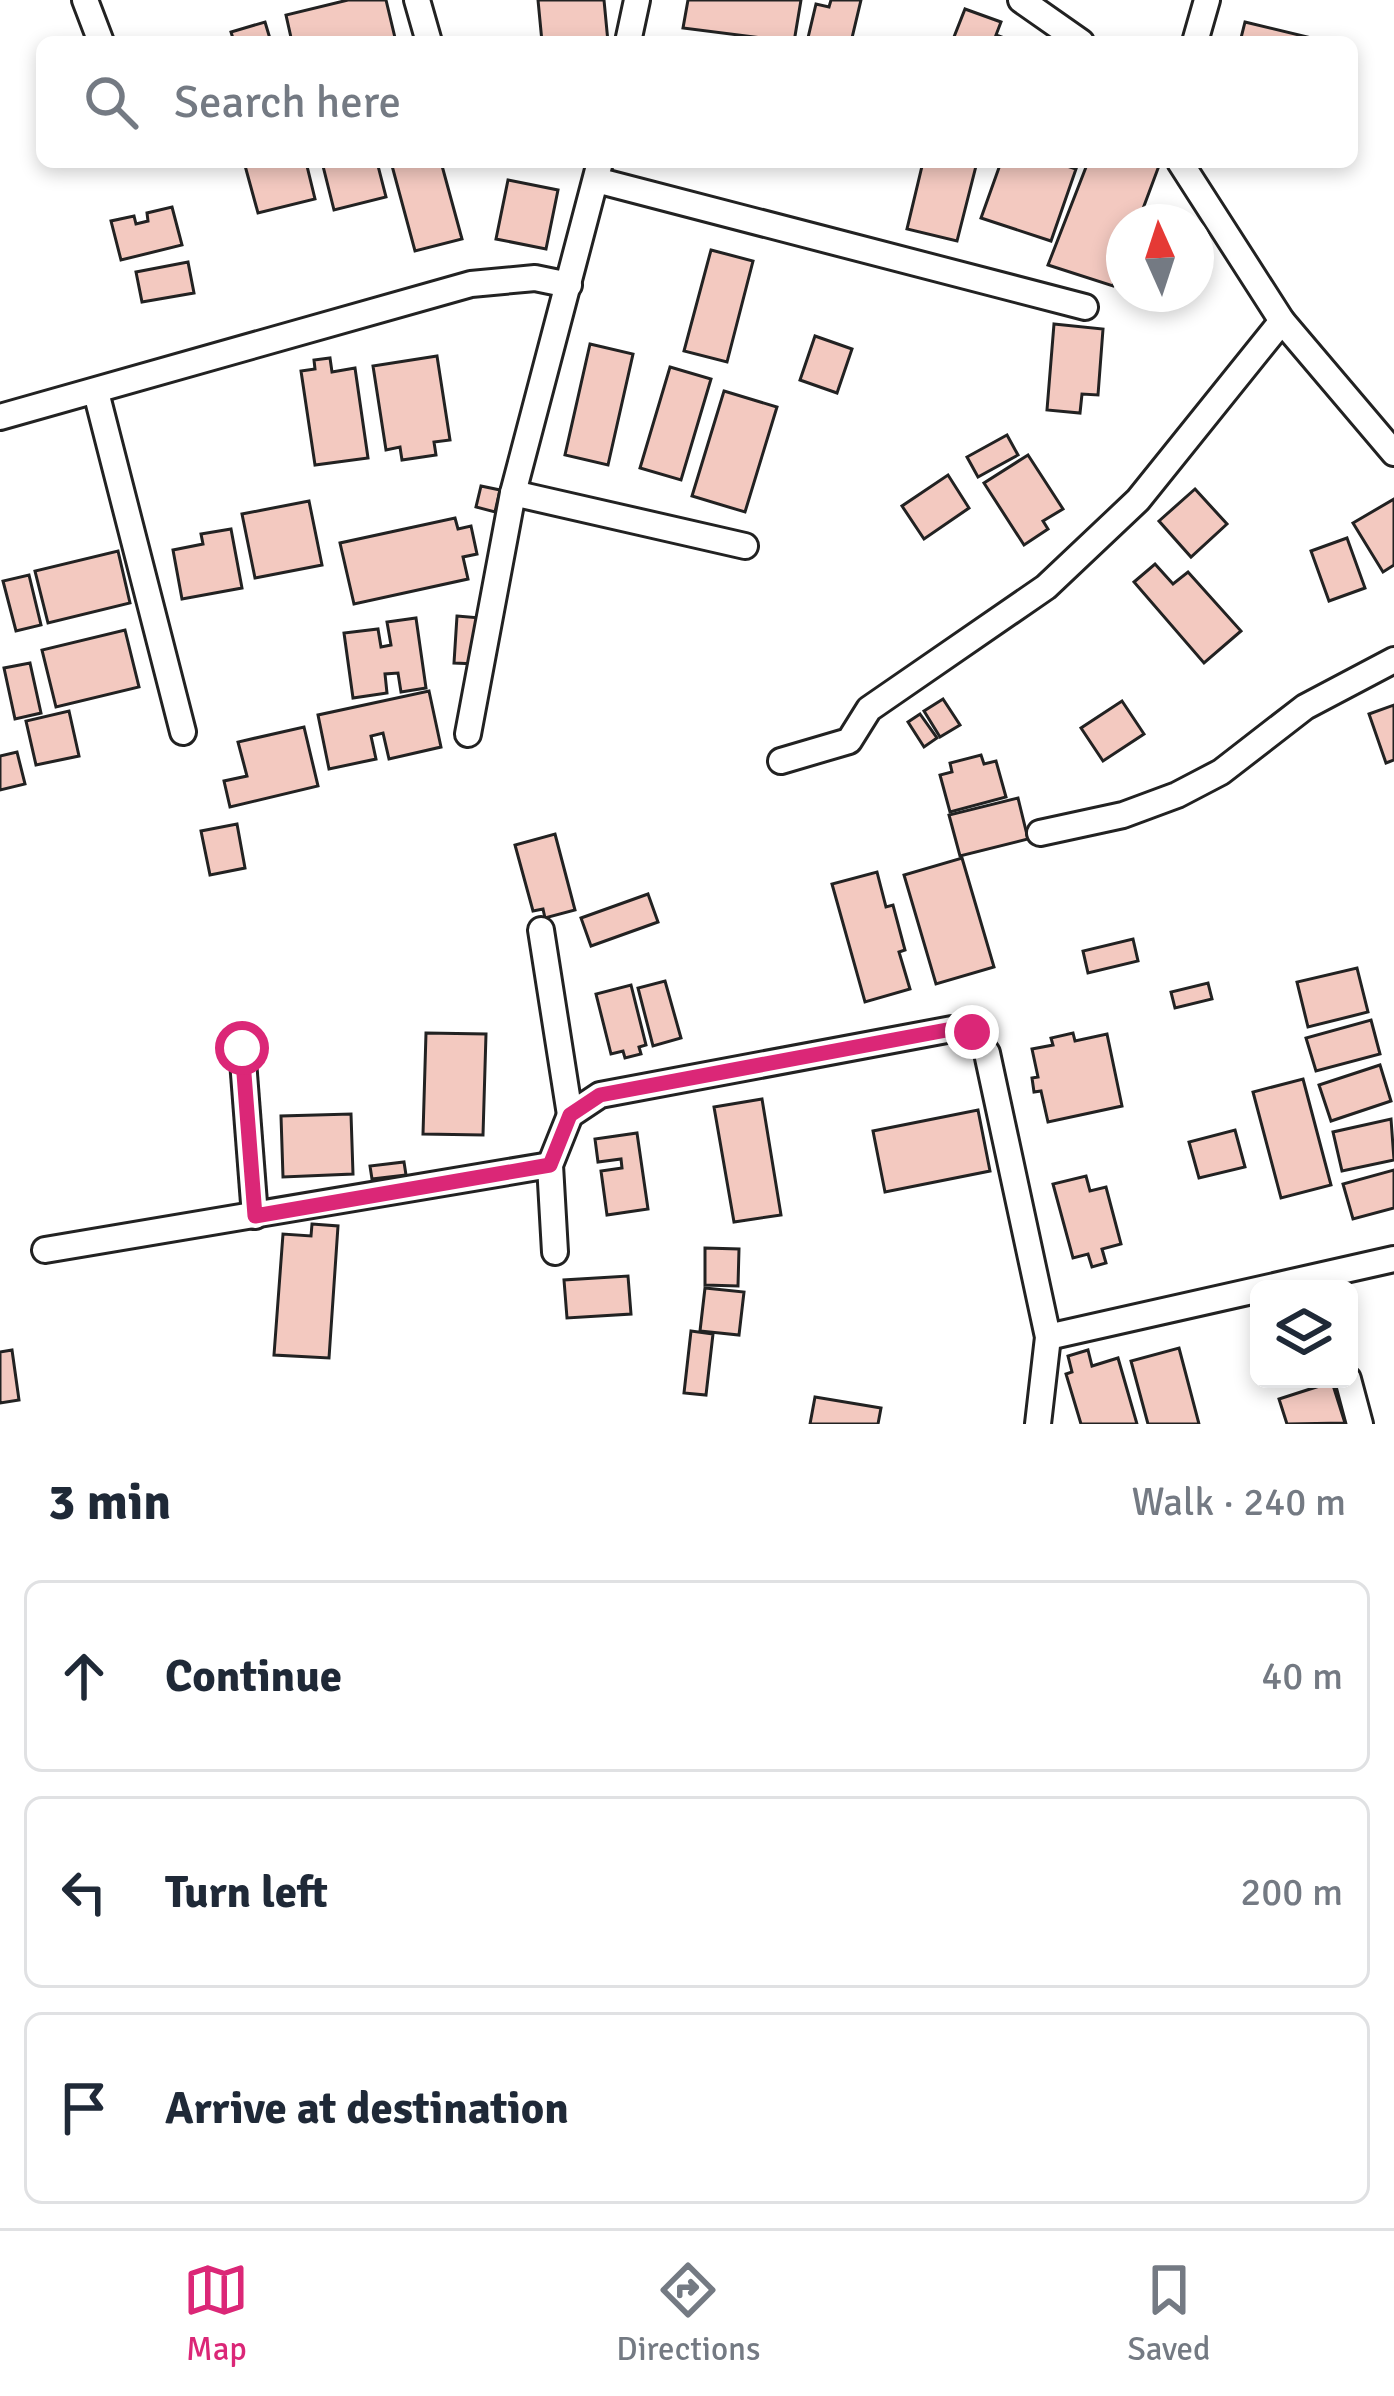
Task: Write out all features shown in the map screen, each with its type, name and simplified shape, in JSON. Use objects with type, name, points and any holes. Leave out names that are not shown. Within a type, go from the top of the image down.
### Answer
[{"type":"street","points":[[85,0],[99,36]]},
{"type":"street","points":[[417,0],[427,36]]},
{"type":"street","points":[[629,36],[637,0]]},
{"type":"street","points":[[1021,0],[1073,36]]},
{"type":"street","points":[[1197,36],[1207,0]]},
{"type":"street","points":[[1184,168],[1282,321],[1394,450]]},
{"type":"street","points":[[468,734],[513,493],[598,171],[1085,307]]},
{"type":"street","points":[[0,417],[471,284],[535,278],[569,285]]},
{"type":"street","points":[[781,761],[849,741],[869,709],[1046,587],[1138,500],[1282,321]]},
{"type":"street","points":[[96,392],[183,732]]},
{"type":"street","points":[[513,493],[745,546]]},
{"type":"street","points":[[1040,833],[1123,815],[1177,795],[1221,772],[1305,707],[1394,660]]},
{"type":"street","points":[[541,930],[570,1115],[550,1165],[554,1252]]},
{"type":"street","points":[[570,1115],[600,1095],[952,1029],[972,1032],[987,1053],[1048,1336],[1038,1424]]},
{"type":"street","points":[[242,1048],[255,1216]]},
{"type":"street","points":[[45,1250],[550,1165]]},
{"type":"street","points":[[1328,1280],[1394,1259]]},
{"type":"street","points":[[1048,1336],[1250,1296]]},
{"type":"street","points":[[1350,1388],[1360,1424]]},
{"type":"building","points":[[348,0],[386,0],[395,36],[291,36],[286,15]]},
{"type":"building","points":[[538,0],[604,0],[607,36],[541,36]]},
{"type":"building","points":[[688,0],[801,0],[795,36],[683,28]]},
{"type":"building","points":[[831,0],[861,0],[852,36],[808,36],[816,4],[829,7]]},
{"type":"building","points":[[965,9],[1001,22],[999,36],[954,36]]},
{"type":"building","points":[[265,22],[269,36],[232,36],[231,32]]},
{"type":"building","points":[[1245,22],[1303,36],[1242,36]]},
{"type":"building","points":[[246,168],[307,168],[315,199],[258,213]]},
{"type":"building","points":[[324,168],[379,168],[386,197],[334,210]]},
{"type":"building","points":[[393,168],[443,168],[462,239],[415,251]]},
{"type":"building","points":[[922,168],[975,168],[957,241],[907,229]]},
{"type":"building","points":[[999,168],[1076,169],[1051,241],[981,218]]},
{"type":"building","points":[[1086,168],[1158,168],[1145,204],[1106,204],[1106,284],[1048,265]]},
{"type":"building","points":[[508,180],[558,190],[546,249],[496,239]]},
{"type":"building","points":[[172,207],[182,245],[121,260],[111,221],[134,216],[136,224],[148,221],[147,213]]},
{"type":"building","points":[[711,250],[753,261],[727,362],[684,351]]},
{"type":"building","points":[[188,262],[194,293],[142,302],[136,272]]},
{"type":"building","points":[[1054,324],[1103,329],[1098,395],[1082,394],[1080,413],[1047,410]]},
{"type":"building","points":[[815,336],[852,349],[837,393],[800,380]]},
{"type":"building","points":[[590,344],[633,354],[608,465],[565,455]]},
{"type":"building","points":[[437,356],[450,440],[434,442],[436,455],[402,460],[400,447],[386,450],[373,366]]},
{"type":"building","points":[[330,358],[332,372],[355,368],[368,458],[315,465],[301,371],[315,369],[314,360]]},
{"type":"building","points":[[670,367],[711,379],[681,480],[640,468]]},
{"type":"building","points":[[724,391],[777,407],[745,512],[692,496]]},
{"type":"building","points":[[1007,435],[1018,455],[978,477],[967,457]]},
{"type":"building","points":[[1028,455],[1063,509],[1043,521],[1048,529],[1024,545],[984,483]]},
{"type":"building","points":[[948,475],[969,508],[924,539],[902,506]]},
{"type":"building","points":[[481,486],[500,490],[495,512],[476,507]]},
{"type":"building","points":[[1195,489],[1227,524],[1191,557],[1159,521]]},
{"type":"building","points":[[1394,499],[1394,565],[1383,572],[1353,523]]},
{"type":"building","points":[[309,501],[322,565],[255,578],[242,514]]},
{"type":"building","points":[[455,518],[458,529],[471,526],[477,554],[463,557],[468,579],[354,604],[340,543]]},
{"type":"building","points":[[231,529],[242,588],[182,599],[173,550],[203,544],[201,534]]},
{"type":"building","points":[[1347,538],[1365,588],[1329,601],[1311,551]]},
{"type":"building","points":[[118,551],[130,603],[48,623],[35,571]]},
{"type":"building","points":[[1155,564],[1173,584],[1188,572],[1241,631],[1204,663],[1134,582]]},
{"type":"building","points":[[29,575],[41,625],[16,631],[3,581]]},
{"type":"building","points":[[457,616],[481,618],[477,664],[454,663]]},
{"type":"building","points":[[416,618],[426,688],[401,692],[398,673],[385,674],[387,693],[353,698],[344,633],[378,629],[381,647],[391,645],[387,622]]},
{"type":"building","points":[[125,630],[139,687],[56,707],[42,650]]},
{"type":"building","points":[[30,663],[41,713],[15,719],[4,668]]},
{"type":"building","points":[[429,691],[441,747],[389,759],[383,733],[371,736],[376,759],[329,769],[318,715]]},
{"type":"building","points":[[943,699],[960,725],[940,737],[924,711]]},
{"type":"building","points":[[1122,701],[1144,734],[1103,761],[1081,728]]},
{"type":"building","points":[[1394,705],[1394,760],[1386,763],[1369,714]]},
{"type":"building","points":[[69,711],[79,756],[36,765],[26,721]]},
{"type":"building","points":[[920,714],[937,738],[924,747],[908,722]]},
{"type":"building","points":[[304,727],[318,786],[230,807],[224,781],[247,776],[238,742]]},
{"type":"building","points":[[17,752],[25,784],[0,790],[0,756]]},
{"type":"building","points":[[981,755],[984,764],[996,761],[1006,797],[950,812],[940,775],[952,772],[950,763]]},
{"type":"building","points":[[1018,798],[1028,839],[960,856],[949,815]]},
{"type":"building","points":[[237,824],[245,868],[210,875],[201,831]]},
{"type":"building","points":[[555,834],[575,910],[545,918],[543,909],[533,911],[515,845]]},
{"type":"building","points":[[962,858],[994,967],[936,984],[904,875]]},
{"type":"building","points":[[877,872],[886,907],[893,905],[910,989],[865,1002],[832,884]]},
{"type":"building","points":[[648,894],[658,922],[591,946],[581,918]]},
{"type":"building","points":[[1133,939],[1138,961],[1088,973],[1083,951]]},
{"type":"building","points":[[1357,968],[1368,1012],[1308,1027],[1297,982]]},
{"type":"building","points":[[665,981],[681,1038],[653,1046],[638,988]]},
{"type":"building","points":[[1208,983],[1212,999],[1175,1008],[1171,992]]},
{"type":"building","points":[[631,985],[646,1045],[639,1047],[641,1054],[625,1058],[623,1051],[611,1054],[596,994]]},
{"type":"building","points":[[1371,1020],[1380,1054],[1316,1071],[1306,1038]]},
{"type":"building","points":[[426,1033],[486,1034],[483,1135],[423,1134]]},
{"type":"building","points":[[1073,1033],[1075,1041],[1107,1034],[1122,1106],[1048,1122],[1041,1091],[1034,1092],[1032,1078],[1038,1077],[1032,1049],[1053,1045],[1051,1038]]},
{"type":"building","points":[[1380,1065],[1391,1101],[1331,1121],[1319,1085]]},
{"type":"building","points":[[1303,1079],[1331,1185],[1281,1198],[1253,1092]]},
{"type":"building","points":[[762,1099],[781,1215],[734,1222],[714,1107]]},
{"type":"building","points":[[978,1110],[990,1171],[885,1192],[873,1131]]},
{"type":"building","points":[[351,1114],[353,1174],[283,1177],[281,1116]]},
{"type":"building","points":[[1391,1119],[1394,1160],[1342,1171],[1333,1132]]},
{"type":"building","points":[[1235,1130],[1245,1167],[1199,1178],[1189,1142]]},
{"type":"building","points":[[637,1133],[648,1209],[607,1215],[601,1171],[622,1168],[621,1159],[598,1162],[595,1139]]},
{"type":"building","points":[[404,1162],[406,1175],[372,1179],[370,1166]]},
{"type":"building","points":[[1394,1170],[1394,1208],[1353,1219],[1343,1184]]},
{"type":"building","points":[[1086,1176],[1090,1191],[1106,1187],[1121,1244],[1102,1249],[1106,1263],[1092,1267],[1088,1254],[1073,1258],[1053,1184]]},
{"type":"building","points":[[312,1224],[338,1226],[329,1358],[274,1355],[283,1234],[311,1236]]},
{"type":"building","points":[[705,1248],[739,1249],[738,1286],[705,1285]]},
{"type":"building","points":[[628,1276],[631,1314],[567,1318],[564,1280]]},
{"type":"building","points":[[705,1288],[744,1292],[739,1335],[700,1331]]},
{"type":"building","points":[[691,1331],[713,1334],[706,1395],[684,1393]]},
{"type":"building","points":[[1179,1348],[1199,1424],[1148,1424],[1131,1361]]},
{"type":"building","points":[[12,1350],[19,1400],[0,1403],[0,1352]]},
{"type":"building","points":[[1088,1350],[1092,1366],[1118,1358],[1137,1424],[1081,1424],[1066,1374],[1072,1372],[1068,1356]]},
{"type":"building","points":[[1313,1388],[1334,1388],[1345,1423],[1287,1424],[1279,1399]]},
{"type":"building","points":[[815,1397],[881,1408],[878,1424],[810,1424]]},
{"type":"route","points":[[242,1048],[255,1216],[550,1165],[570,1115],[600,1095],[952,1029],[972,1032]]}]
